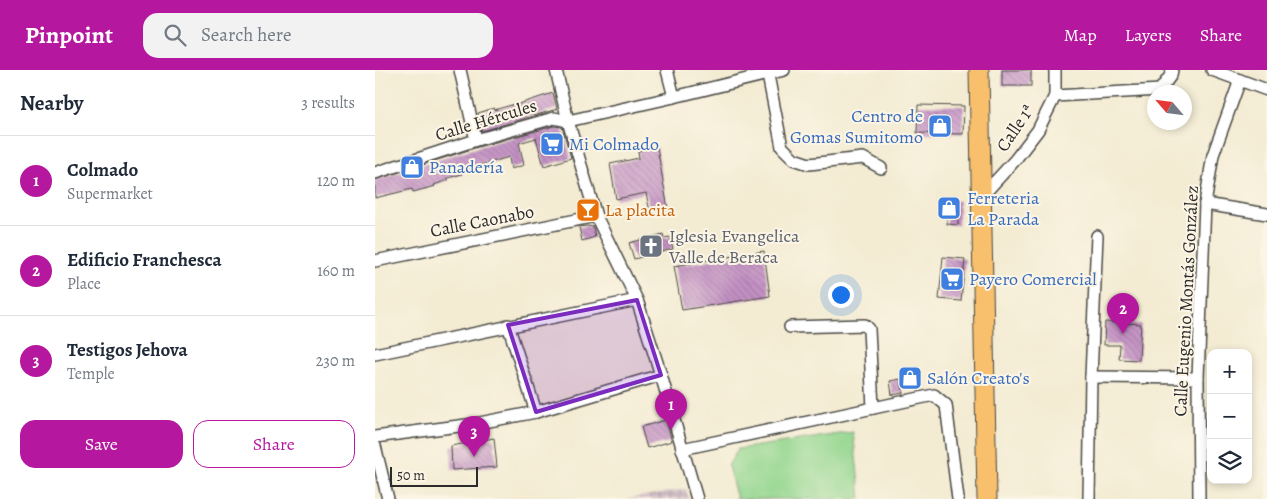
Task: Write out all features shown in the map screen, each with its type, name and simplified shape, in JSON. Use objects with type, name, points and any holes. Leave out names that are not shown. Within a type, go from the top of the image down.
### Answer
[{"type":"main road","points":[[979,70],[987,499]]},
{"type":"street","points":[[460,70],[475,140]]},
{"type":"street","points":[[556,70],[568,121],[596,216],[637,300],[661,374],[697,499]]},
{"type":"street","points":[[667,70],[674,97]]},
{"type":"street","name":"Calle Hércules","points":[[375,173],[475,140],[554,118],[568,121],[674,97],[767,72],[784,70]]},
{"type":"street","name":"Calle 1ª","points":[[982,196],[1015,160],[1038,130],[1055,96],[1055,70]]},
{"type":"street","points":[[1055,96],[1160,90],[1171,75],[1172,70]]},
{"type":"street","points":[[1212,70],[1267,90]]},
{"type":"street","points":[[767,72],[782,147],[794,159],[809,164],[863,158],[881,168]]},
{"type":"street","name":"Calle Eugenio Montás González","points":[[1199,499],[1198,378],[1205,204],[1213,155],[1240,80]]},
{"type":"street","points":[[1205,204],[1267,214]]},
{"type":"street","name":"Calle Caonabo","points":[[375,261],[596,216]]},
{"type":"street","points":[[1089,499],[1091,377],[1097,236]]},
{"type":"street","points":[[375,354],[508,325],[637,300]]},
{"type":"street","points":[[508,325],[536,412]]},
{"type":"street","points":[[790,327],[865,325],[869,329],[873,408]]},
{"type":"street","points":[[375,436],[474,424],[536,412],[661,374]]},
{"type":"street","points":[[1091,377],[1198,378]]},
{"type":"street","points":[[682,449],[934,395],[947,406],[958,499]]},
{"type":"street","points":[[375,446],[388,499]]},
{"type":"highlighted area","points":[[637,300],[661,375],[536,412],[508,325]]},
{"type":"shaded area","points":[[686,489],[689,499],[627,499]]},
{"type":"green space","points":[[853,432],[861,499],[737,499],[728,466],[738,449]]},
{"type":"building","points":[[1002,70],[1031,70],[1031,86],[1002,86]]},
{"type":"building","points":[[553,93],[557,109],[482,131],[478,113],[494,108],[494,110],[516,105]]},
{"type":"building","points":[[918,105],[964,106],[963,134],[917,133]]},
{"type":"building","points":[[554,126],[562,127],[571,158],[544,166],[536,138],[519,143],[524,165],[511,169],[509,157],[471,168],[435,186],[413,192],[412,189],[375,198],[375,180],[478,147]]},
{"type":"building","points":[[657,147],[668,209],[650,212],[646,193],[616,199],[610,164],[639,158],[638,151]]},
{"type":"building","name":"Ferreteria La Parada","points":[[940,200],[959,201],[958,225],[947,224],[947,215],[939,215]]},
{"type":"building","points":[[579,227],[593,227],[595,237],[582,241]]},
{"type":"building","name":"Iglesia Evangelica Valle de Beraca","points":[[663,234],[664,238],[670,237],[673,249],[634,259],[629,243]]},
{"type":"building","points":[[764,251],[770,296],[682,310],[674,266]]},
{"type":"building","name":"Payero Comercial","points":[[943,257],[965,259],[961,301],[939,299]]},
{"type":"building","points":[[1105,322],[1141,324],[1139,360],[1119,359],[1120,345],[1104,345]]},
{"type":"building","points":[[901,379],[903,393],[892,395],[890,381]]},
{"type":"building","points":[[666,420],[672,441],[647,448],[641,427]]},
{"type":"building","points":[[494,438],[497,467],[452,470],[451,446]]},
{"type":"place","name":"Centro de Gomas Sumitomo","points":[[940,126]]},
{"type":"place","name":"Mi Colmado","points":[[552,144]]},
{"type":"place","name":"Panadería","points":[[412,167]]},
{"type":"place","name":"Ferreteria La Parada","points":[[949,208]]},
{"type":"place","name":"La placita","points":[[588,210]]},
{"type":"place","name":"Iglesia Evangelica Valle de Beraca","points":[[651,246]]},
{"type":"place","name":"Payero Comercial","points":[[952,279]]},
{"type":"place","name":"Edificio Franchesca","points":[[1123,334]]},
{"type":"place","name":"Salón Creato's","points":[[910,378]]},
{"type":"place","name":"Colmado","points":[[671,430]]},
{"type":"place","name":"Testigos Jehova","points":[[474,457]]}]
